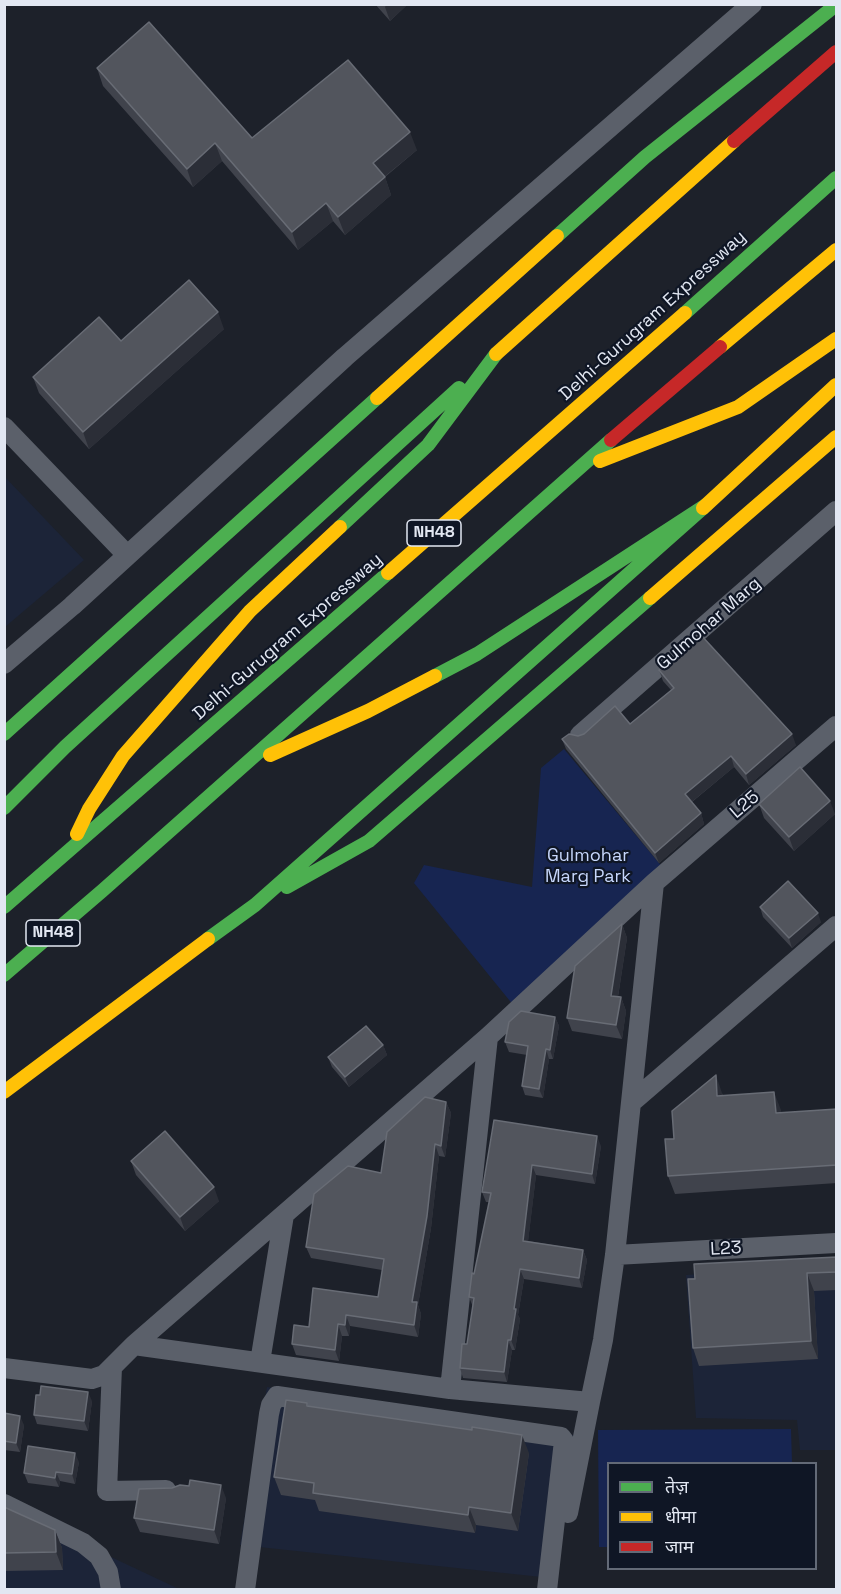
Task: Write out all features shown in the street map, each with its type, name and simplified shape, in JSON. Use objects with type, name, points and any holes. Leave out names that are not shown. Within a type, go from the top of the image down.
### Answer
[{"type":"main road","points":[[4,734],[645,157],[837,5]]},
{"type":"main road","points":[[4,808],[65,747],[496,354],[801,81],[837,52]]},
{"type":"main road","name":"Delhi-Gurugram Expressway","points":[[4,907],[648,346],[797,213],[833,173]]},
{"type":"main road","name":"NH48","points":[[4,975],[102,891],[575,471],[764,309],[837,250]]},
{"type":"main road","points":[[575,471],[738,407],[837,339]]},
{"type":"main road","points":[[69,852],[89,809],[123,756],[250,611],[428,445],[496,354]]},
{"type":"main road","points":[[4,1092],[255,904],[706,505],[837,385]]},
{"type":"main road","points":[[255,904],[369,841],[837,437]]},
{"type":"main road","points":[[241,768],[378,706],[477,654],[706,505]]},
{"type":"main road","points":[[4,1082],[40,1063]]},
{"type":"main road","points":[[4,1106],[40,1063]]},
{"type":"street","points":[[4,664],[72,606],[345,357],[752,4]]},
{"type":"street","points":[[4,427],[127,555]]},
{"type":"street","name":"Gulmohar Marg","points":[[580,735],[837,511]]},
{"type":"street","name":"L25","points":[[112,1367],[134,1345],[488,1038],[654,883],[837,726]]},
{"type":"street","points":[[558,1590],[569,1504],[603,1340],[615,1255],[654,883]]},
{"type":"street","points":[[632,1102],[837,926]]},
{"type":"street","points":[[450,1389],[488,1038]]},
{"type":"street","points":[[260,1362],[284,1215]]},
{"type":"street","name":"L23","points":[[615,1255],[837,1244]]},
{"type":"street","points":[[134,1345],[450,1389],[590,1402]]},
{"type":"street","points":[[4,1368],[92,1379],[104,1375],[112,1367]]},
{"type":"street","points":[[112,1367],[107,1491],[177,1490]]},
{"type":"street","points":[[245,1590],[269,1414],[271,1405],[277,1396],[561,1437],[564,1441],[547,1590]]},
{"type":"street","points":[[4,1504],[83,1543],[99,1556],[108,1572],[111,1590]]},
{"type":"shaded area","points":[[4,476],[84,560],[5,627],[4,627]]},
{"type":"shaded area","points":[[836,1265],[836,1450],[800,1450],[797,1420],[696,1418],[686,1275]]},
{"type":"shaded area","points":[[267,1387],[573,1435],[551,1578],[240,1545]]},
{"type":"shaded area","points":[[5,1507],[179,1589],[5,1589]]},
{"type":"green space","name":"Gulmohar Marg Park","points":[[564,749],[664,869],[514,1006],[414,883],[424,865],[532,887],[541,768]]},
{"type":"green space","points":[[791,1429],[792,1462],[607,1462],[607,1547],[599,1547],[598,1430]]},
{"type":"building","points":[[149,22],[252,138],[348,60],[410,132],[373,163],[385,177],[338,217],[326,203],[292,232],[215,143],[187,169],[97,68]]},
{"type":"building","points":[[189,280],[218,312],[83,432],[33,377],[99,317],[121,341]]},
{"type":"building","points":[[700,634],[792,734],[746,774],[731,756],[685,794],[701,813],[655,853],[562,739],[569,734],[578,736],[584,734],[615,706],[630,724],[674,688],[659,670]]},
{"type":"building","points":[[800,767],[830,801],[789,837],[759,804]]},
{"type":"building","points":[[788,881],[818,913],[789,938],[760,907]]},
{"type":"building","points":[[622,924],[611,996],[621,997],[616,1025],[567,1018],[575,966]]},
{"type":"building","points":[[521,1011],[555,1017],[550,1050],[546,1049],[539,1089],[522,1086],[528,1046],[505,1042],[509,1022]]},
{"type":"building","points":[[366,1026],[383,1045],[345,1077],[328,1057]]},
{"type":"building","points":[[716,1075],[717,1096],[774,1092],[776,1113],[837,1109],[837,1165],[668,1176],[665,1139],[674,1139],[672,1111]]},
{"type":"building","points":[[425,1097],[446,1102],[441,1146],[435,1144],[427,1216],[412,1302],[417,1302],[414,1325],[346,1315],[345,1325],[338,1324],[335,1350],[292,1344],[294,1325],[309,1327],[313,1288],[378,1297],[384,1259],[306,1247],[314,1194],[348,1166],[381,1173],[387,1132]]},
{"type":"building","points":[[494,1120],[597,1136],[592,1174],[532,1165],[523,1241],[583,1250],[579,1278],[520,1269],[514,1309],[516,1309],[511,1340],[508,1340],[504,1372],[460,1368],[462,1344],[467,1344],[474,1298],[469,1297],[472,1273],[474,1274],[491,1193],[482,1192]]},
{"type":"building","points":[[165,1131],[214,1187],[180,1217],[131,1161]]},
{"type":"building","points":[[837,1257],[837,1272],[807,1273],[811,1341],[693,1348],[688,1279],[695,1279],[694,1264]]},
{"type":"building","points":[[41,1386],[88,1392],[84,1421],[34,1415],[36,1395],[40,1395]]},
{"type":"building","points":[[286,1400],[307,1403],[307,1406],[522,1435],[511,1513],[469,1507],[468,1515],[313,1493],[314,1483],[274,1477]]},
{"type":"building","points":[[4,1413],[20,1416],[16,1443],[4,1441]]},
{"type":"building","points":[[28,1446],[75,1453],[72,1474],[56,1472],[55,1478],[24,1473]]},
{"type":"building","points":[[190,1480],[221,1485],[214,1530],[134,1518],[139,1489],[189,1486]]},
{"type":"building","points":[[4,1507],[55,1530],[56,1552],[4,1553]]},
{"type":"traffic: fast","points":[[557,236],[645,157],[836,5]]},
{"type":"traffic: fast","points":[[685,313],[836,178]]},
{"type":"traffic: fast","points":[[340,527],[428,445],[496,354]]},
{"type":"traffic: fast","points":[[4,808],[65,747],[459,388]]},
{"type":"traffic: fast","points":[[4,734],[377,398]]},
{"type":"traffic: fast","points":[[4,975],[611,440]]},
{"type":"traffic: fast","points":[[435,676],[477,654],[706,505]]},
{"type":"traffic: fast","points":[[208,939],[255,905],[703,508]]},
{"type":"traffic: fast","points":[[4,907],[388,573]]},
{"type":"traffic: fast","points":[[287,887],[369,841],[650,598]]},
{"type":"traffic: slow","points":[[496,354],[734,141]]},
{"type":"traffic: slow","points":[[377,398],[557,236]]},
{"type":"traffic: slow","points":[[720,347],[836,250]]},
{"type":"traffic: slow","points":[[388,573],[685,313]]},
{"type":"traffic: slow","points":[[600,461],[738,407],[836,339]]},
{"type":"traffic: slow","points":[[703,508],[836,385]]},
{"type":"traffic: slow","points":[[650,598],[836,437]]},
{"type":"traffic: slow","points":[[77,834],[89,809],[123,756],[250,611],[340,527]]},
{"type":"traffic: slow","points":[[270,755],[368,711],[435,676]]},
{"type":"traffic: slow","points":[[4,1092],[208,939]]},
{"type":"traffic: jam","points":[[734,141],[836,52]]},
{"type":"traffic: jam","points":[[611,440],[720,347]]}]
